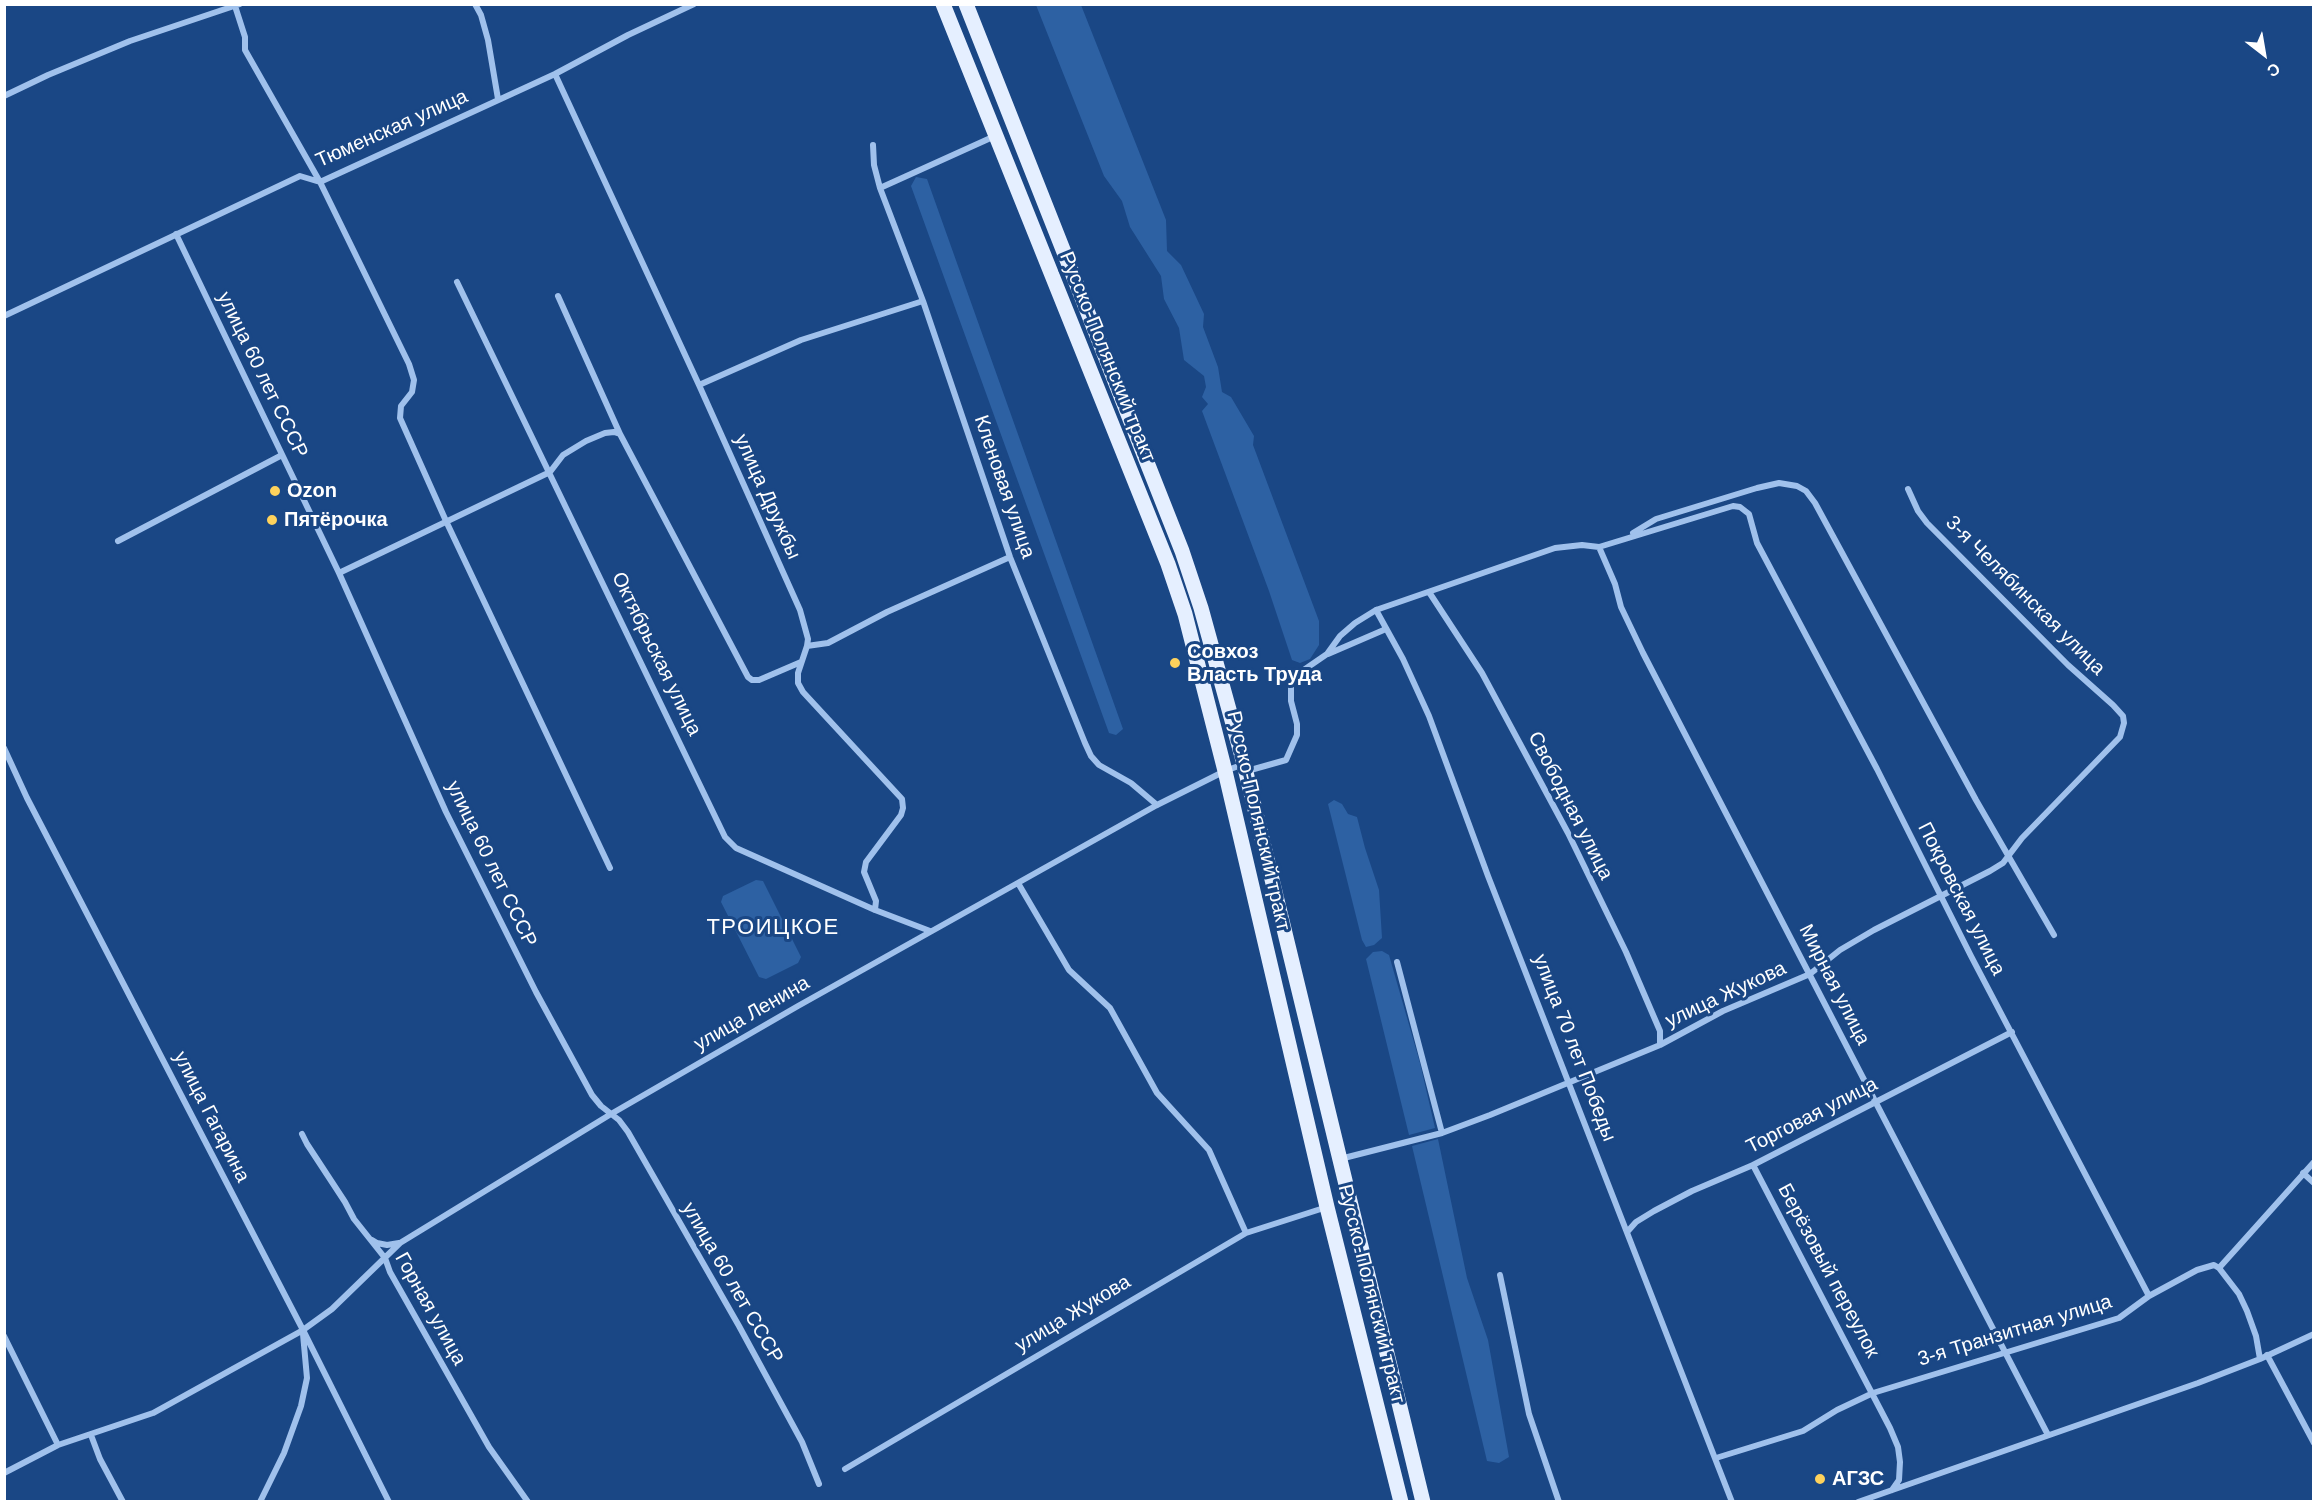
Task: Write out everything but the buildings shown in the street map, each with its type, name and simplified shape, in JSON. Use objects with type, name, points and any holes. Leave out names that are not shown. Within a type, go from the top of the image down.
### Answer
[{"type":"main road","name":"Русско-Полянский тракт","points":[[943,4],[1168,564],[1185,614],[1225,771],[1327,1207],[1401,1502]]},
{"type":"main road","name":"Русско-Полянский тракт","points":[[966,4],[1182,551],[1204,620],[1245,768],[1423,1502]]},
{"type":"street","points":[[476,4],[488,40],[498,99]]},
{"type":"street","name":"Тюменская улица","points":[[4,316],[300,176],[320,182],[555,74],[628,35],[694,4]]},
{"type":"street","points":[[4,96],[130,41],[238,5],[245,37],[245,50],[320,182],[409,364],[414,380],[412,392],[401,406],[400,418],[446,521],[610,868]]},
{"type":"street","name":"улица Дружбы","points":[[555,74],[800,610],[806,628],[807,646],[798,673],[798,683],[803,692],[902,799],[901,815],[866,862],[864,872],[876,901],[875,910]]},
{"type":"street","points":[[880,188],[996,135]]},
{"type":"street","name":"Кленовая улица","points":[[873,145],[874,165],[880,188],[923,301],[1010,557],[1091,756],[1099,765],[1131,783],[1157,805]]},
{"type":"street","name":"улица 60 лет СССР","points":[[176,234],[339,573],[446,812],[537,992],[592,1095],[601,1106],[619,1120],[628,1132],[739,1326],[802,1442],[819,1484]]},
{"type":"street","name":"Октябрьская улица","points":[[457,282],[724,837],[736,848],[875,910],[930,931]]},
{"type":"street","points":[[558,296],[620,434],[748,677],[759,681],[801,662]]},
{"type":"street","points":[[699,385],[801,340],[923,301]]},
{"type":"street","points":[[339,573],[550,472],[563,455],[604,432],[620,434]]},
{"type":"street","points":[[118,542],[282,455]]},
{"type":"street","points":[[1327,654],[1340,636],[1376,610],[1555,548],[1582,545],[1599,547],[1622,539],[1656,519],[1757,488],[1779,483],[1797,486],[1806,490],[1815,503],[2054,936]]},
{"type":"street","name":"3-я Челябинская улица","points":[[1908,489],[1918,511],[1927,523],[2068,665],[2113,705],[2122,716],[2124,723]]},
{"type":"street","name":"Покровская улица","points":[[1622,539],[1733,506],[1740,507],[1749,514],[1757,543],[1877,769],[1941,897],[2149,1296]]},
{"type":"street","name":"Мирная улица","points":[[1599,547],[1615,584],[1621,607],[1643,653],[2048,1435]]},
{"type":"street","points":[[807,646],[828,643],[887,612],[1010,557]]},
{"type":"street","name":"Свободная улица","points":[[1429,592],[1482,673],[1568,833],[1630,962],[1660,1031],[1660,1045]]},
{"type":"street","name":"улица 70 лет Победы","points":[[1376,610],[1403,658],[1429,716],[1488,876],[1732,1502]]},
{"type":"street","points":[[1327,654],[1386,629]]},
{"type":"street","name":"улица Ленина","points":[[4,1473],[58,1445],[153,1413],[303,1330],[332,1309],[400,1243],[611,1114],[930,931],[1157,805],[1225,771],[1286,760],[1296,735],[1297,724],[1291,701],[1291,686],[1295,676],[1327,654]]},
{"type":"street","name":"улица Жукова","points":[[1340,1159],[1442,1132],[1570,1082],[1660,1045],[1723,1011],[1810,974],[1840,950],[1874,930],[1990,872],[2009,857],[2022,838],[2120,737],[2124,723]]},
{"type":"street","name":"улица Гагарина","points":[[4,748],[27,798],[303,1330],[389,1502]]},
{"type":"street","points":[[1018,883],[1069,970],[1110,1008],[1157,1093],[1209,1150],[1246,1233]]},
{"type":"street","points":[[1397,962],[1442,1132]]},
{"type":"street","name":"Торговая улица","points":[[1628,1231],[1636,1222],[1654,1210],[1753,1165],[2012,1032]]},
{"type":"street","name":"Горная улица","points":[[302,1134],[365,1234],[385,1258],[396,1282],[489,1447],[528,1502]]},
{"type":"street","points":[[2260,1359],[2256,1336],[2247,1311],[2239,1294],[2219,1268],[2313,1162]]},
{"type":"street","name":"Берёзовый переулок","points":[[1753,1165],[1873,1393],[1898,1447],[1899,1479],[1892,1490]]},
{"type":"street","points":[[2303,1173],[2313,1183]]},
{"type":"street","name":"улица Жукова","points":[[845,1469],[1246,1233],[1327,1207]]},
{"type":"street","points":[[365,1234],[377,1243],[387,1245],[400,1243]]},
{"type":"street","name":"3-я Транзитная улица","points":[[1716,1458],[1803,1431],[1837,1410],[1873,1393],[2105,1324],[2130,1311],[2149,1296],[2197,1270],[2214,1265],[2219,1268]]},
{"type":"street","points":[[1500,1275],[1529,1414],[1559,1502]]},
{"type":"street","points":[[260,1502],[284,1453],[301,1406],[307,1378],[303,1330]]},
{"type":"street","points":[[1858,1502],[2198,1383],[2260,1359],[2311,1335],[2313,1341]]},
{"type":"street","points":[[4,1336],[58,1445]]},
{"type":"street","points":[[2267,1355],[2313,1443]]},
{"type":"street","points":[[92,1435],[100,1459],[123,1502]]},
{"type":"shaded area","points":[[1036,5],[1081,5],[1166,220],[1167,251],[1181,265],[1204,314],[1203,327],[1218,367],[1222,392],[1231,397],[1254,436],[1253,445],[1319,621],[1319,645],[1310,659],[1300,663],[1292,660],[1269,591],[1202,411],[1208,404],[1202,397],[1206,387],[1204,376],[1184,360],[1179,328],[1164,299],[1161,276],[1130,227],[1122,201],[1104,176]]},
{"type":"shaded area","points":[[916,177],[927,179],[1123,729],[1116,735],[1109,733],[911,186]]},
{"type":"shaded area","points":[[1334,800],[1342,804],[1348,814],[1357,817],[1379,890],[1382,938],[1374,945],[1366,947],[1362,940],[1328,804]]},
{"type":"shaded area","points":[[756,880],[763,881],[801,957],[798,963],[766,979],[759,977],[721,902],[723,896]]},
{"type":"shaded area","points":[[1382,951],[1389,955],[1420,1063],[1435,1128],[1409,1135],[1366,959],[1373,952]]},
{"type":"shaded area","points":[[1438,1139],[1467,1278],[1488,1340],[1509,1457],[1499,1463],[1487,1461],[1412,1146]]},
{"type":"place","name":"Ozon","points":[[275,491]]},
{"type":"place","name":"Пятёрочка","points":[[272,520]]},
{"type":"place","name":"Совхоз Власть Труда","points":[[1175,663]]},
{"type":"place","name":"АГЗС","points":[[1820,1479]]},
{"type":"district","name":"ТРОИЦКОЕ","points":[[773,928]]}]
